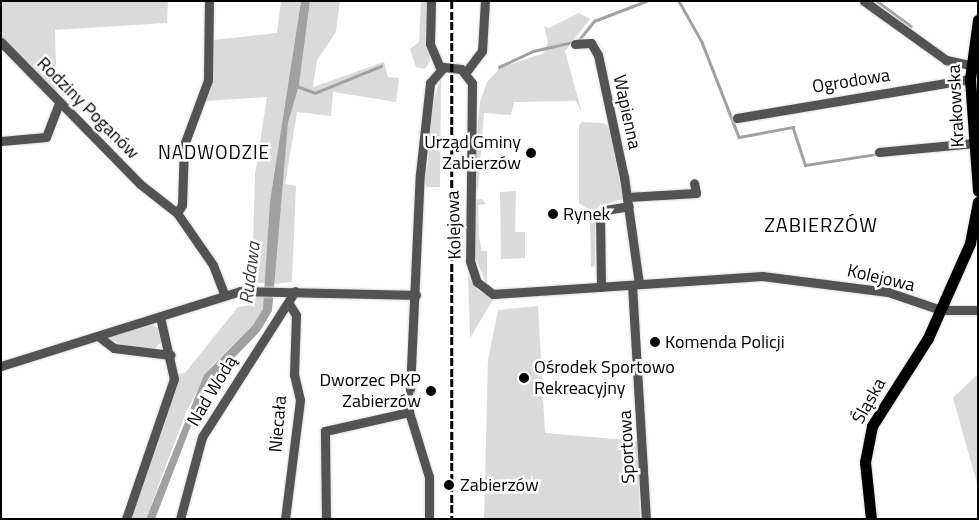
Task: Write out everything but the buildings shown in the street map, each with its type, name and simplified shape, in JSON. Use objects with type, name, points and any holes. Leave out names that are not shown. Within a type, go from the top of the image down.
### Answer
[{"type":"main road","name":"Krakowska","points":[[978,20],[970,65],[978,191]]},
{"type":"main road","points":[[941,310],[970,243],[978,202]]},
{"type":"main road","name":"Śląska","points":[[871,519],[865,462],[872,426],[916,358],[941,310]]},
{"type":"street","points":[[177,213],[182,205],[184,145],[208,80],[209,1]]},
{"type":"street","points":[[431,1],[430,44],[440,68],[457,67],[466,72],[482,51],[485,1]]},
{"type":"street","points":[[864,1],[946,60],[970,65]]},
{"type":"street","name":"Rodziny Poganów","points":[[1,42],[140,184],[177,213],[213,265],[224,294]]},
{"type":"street","name":"Wapienna","points":[[574,44],[592,43],[595,47],[628,202],[636,284]]},
{"type":"street","name":"Kolejowa","points":[[408,412],[416,294],[423,138],[430,83],[440,68]]},
{"type":"street","name":"Kolejowa","points":[[466,72],[472,87],[470,242],[477,282],[501,295],[721,277],[806,280],[888,292],[941,310],[978,310]]},
{"type":"street","name":"Ogrodowa","points":[[737,118],[970,79]]},
{"type":"street","points":[[1,141],[46,137],[59,103]]},
{"type":"street","points":[[879,152],[975,143]]},
{"type":"street","points":[[601,287],[600,219],[605,210],[628,202],[696,193],[694,183]]},
{"type":"street","name":"Sportowa","points":[[636,284],[646,519]]},
{"type":"street","points":[[1,366],[160,317],[224,294],[249,290],[416,294]]},
{"type":"street","name":"Nad Wodą","points":[[180,519],[202,437],[289,304],[291,291]]},
{"type":"street","name":"Niecała","points":[[285,519],[300,400],[294,375],[296,315],[289,304]]},
{"type":"street","points":[[126,519],[174,379],[171,355],[160,317]]},
{"type":"street","points":[[98,336],[114,348],[171,355]]},
{"type":"street","points":[[326,519],[325,431],[408,412],[429,477],[429,519]]},
{"type":"shaded area","points":[[1,1],[168,1],[167,23],[55,30],[57,95],[1,38]]},
{"type":"shaded area","points":[[281,1],[301,1],[270,201],[265,283],[252,283],[255,174],[267,97],[205,101],[212,40],[277,33]]},
{"type":"shaded area","points":[[301,1],[310,1],[299,85],[288,123],[272,311],[260,331],[206,387],[155,519],[146,519],[204,375],[253,325],[263,309],[270,201]]},
{"type":"shaded area","points":[[310,1],[340,1],[336,32],[317,60],[313,87],[384,62],[388,77],[399,78],[396,102],[333,92],[331,116],[297,112],[285,184],[296,186],[292,282],[273,284],[288,123],[299,85]]},
{"type":"shaded area","points":[[421,1],[427,1],[430,61],[425,69],[416,67],[410,49],[419,42]]},
{"type":"shaded area","points":[[579,13],[590,19],[565,51],[582,113],[576,101],[514,102],[511,115],[484,113],[478,189],[474,187],[480,102],[487,82],[500,68],[544,53],[548,42],[544,26],[549,28]]},
{"type":"shaded area","points":[[441,77],[440,187],[426,187],[423,176],[428,163],[431,111]]},
{"type":"shaded area","points":[[582,122],[603,123],[609,127],[623,199],[599,206],[595,218],[590,219],[589,210],[579,203],[579,126]]},
{"type":"shaded area","points":[[516,191],[515,232],[525,232],[525,258],[501,259],[500,192]]},
{"type":"shaded area","points":[[482,199],[486,204],[478,205],[479,237],[482,251],[487,251],[487,285],[476,259],[474,200]]},
{"type":"shaded area","points":[[590,222],[595,222],[595,266],[591,267]]},
{"type":"shaded area","points":[[468,276],[478,291],[494,298],[470,338]]},
{"type":"shaded area","points":[[247,295],[265,296],[263,309],[253,325],[210,368],[186,412],[146,519],[127,519],[178,374],[185,373],[238,307],[252,305]]},
{"type":"shaded area","points":[[538,306],[545,433],[638,441],[640,519],[484,519],[488,360],[498,310]]},
{"type":"shaded area","points":[[151,324],[160,329],[162,341],[153,351],[133,350],[108,338]]},
{"type":"shaded area","points":[[978,374],[978,487],[953,398]]},
{"type":"waterway","points":[[578,41],[594,21],[646,1]]},
{"type":"waterway","points":[[679,1],[702,42],[739,137],[793,127],[805,165],[877,154]]},
{"type":"waterway","points":[[877,1],[911,26]]},
{"type":"waterway","points":[[499,67],[533,51],[573,42]]},
{"type":"waterway","points":[[297,86],[315,93],[381,66]]},
{"type":"railway","points":[[452,1],[452,519]]},
{"type":"place","name":"Urząd Gminy Zabierzów","points":[[531,153]]},
{"type":"place","name":"Rynek","points":[[553,214]]},
{"type":"place","name":"Komenda Policji","points":[[655,342]]},
{"type":"place","name":"Ośrodek Sportowo Rekreacyjny","points":[[524,378]]},
{"type":"place","name":"Dworzec PKP Zabierzów","points":[[431,391]]},
{"type":"place","name":"Zabierzów","points":[[449,485]]},
{"type":"district","name":"NADWODZIE","points":[[214,152]]},
{"type":"district","name":"ZABIERZÓW","points":[[821,224]]},
{"type":"water label","name":"Rudawa","points":[[249,273]]}]
